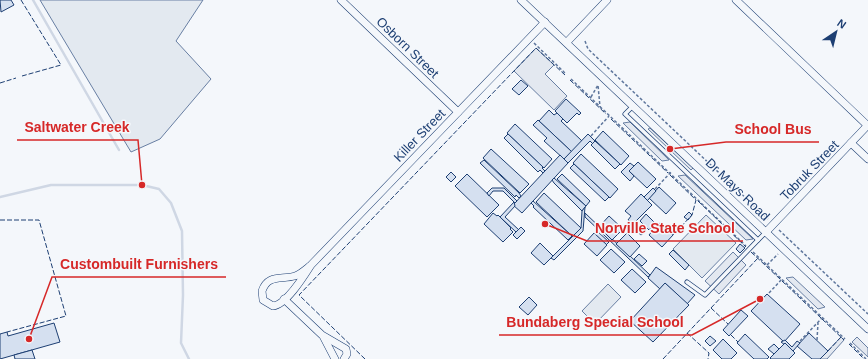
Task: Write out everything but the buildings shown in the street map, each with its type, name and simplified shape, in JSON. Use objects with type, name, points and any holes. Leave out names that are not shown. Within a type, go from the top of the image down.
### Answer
[{"type":"street","name":"Osborn Street","points":[[341,0],[458,112]]},
{"type":"street","name":"Dr Mays Road","points":[[521,0],[868,329]]},
{"type":"street","points":[[567,42],[607,0]]},
{"type":"street","points":[[736,0],[868,125]]},
{"type":"street","name":"Killer Street","points":[[311,265],[545,22]]},
{"type":"street","name":"Tobruk Street","points":[[766,232],[868,125]]},
{"type":"street","points":[[851,143],[868,159]]},
{"type":"street","points":[[311,265],[303,278],[276,306],[269,305],[262,297],[263,287],[271,279],[296,276],[311,265]]},
{"type":"street","points":[[284,299],[322,335],[346,349],[347,354],[344,359]]},
{"type":"street","points":[[322,335],[335,359]]},
{"type":"lane","points":[[633,106],[625,114],[758,240]]},
{"type":"lane","points":[[686,282],[705,295],[766,232]]},
{"type":"path","points":[[585,41],[588,49],[611,72],[868,314]]},
{"type":"path","points":[[532,42],[566,74]]},
{"type":"path","points":[[571,79],[747,246]]},
{"type":"path","points":[[591,98],[598,85],[600,107]]},
{"type":"path","points":[[591,136],[610,116]]},
{"type":"path","points":[[655,189],[672,171]]},
{"type":"path","points":[[752,251],[845,339]]},
{"type":"path","points":[[767,265],[778,254]]},
{"type":"path","points":[[769,293],[782,279]]},
{"type":"path","points":[[800,341],[822,318]]},
{"type":"path","points":[[817,340],[818,323]]},
{"type":"path","points":[[850,343],[866,359]]},
{"type":"shaded area","points":[[40,0],[203,0],[176,41],[211,79],[160,139],[131,152]]},
{"type":"shaded area","points":[[536,48],[554,65],[545,74],[567,96],[554,110],[514,71]]},
{"type":"shaded area","points":[[630,122],[669,160],[662,161],[623,123]]},
{"type":"shaded area","points":[[650,128],[693,168],[691,170],[648,129]]},
{"type":"shaded area","points":[[685,175],[753,239],[746,240],[678,176]]},
{"type":"shaded area","points":[[706,215],[736,243],[702,278],[673,249]]},
{"type":"shaded area","points":[[733,252],[746,265],[719,294],[705,281]]},
{"type":"shaded area","points":[[793,277],[825,307],[818,309],[786,278]]},
{"type":"shaded area","points":[[608,284],[621,297],[595,324],[582,311]]},
{"type":"shaded area","points":[[841,337],[844,340],[827,359],[820,359]]},
{"type":"shaded area","points":[[857,337],[868,348],[868,357],[852,342]]},
{"type":"waterway","points":[[33,0],[119,150]]},
{"type":"waterway","points":[[0,197],[51,185],[142,185],[159,189],[171,203],[182,231],[183,295],[181,343],[189,359]]},
{"type":"fence","points":[[21,0],[61,65],[22,76]]},
{"type":"fence","points":[[365,359],[299,295],[536,48],[565,75]]},
{"type":"fence","points":[[0,83],[16,78]]},
{"type":"fence","points":[[570,80],[606,114]]},
{"type":"fence","points":[[611,119],[668,173]]},
{"type":"fence","points":[[670,175],[696,200],[692,215],[673,235]]},
{"type":"fence","points":[[698,201],[746,247]]},
{"type":"fence","points":[[0,220],[39,220],[66,316],[7,332]]},
{"type":"fence","points":[[751,252],[780,279]]},
{"type":"fence","points":[[663,359],[758,258]]},
{"type":"fence","points":[[782,281],[821,318]]},
{"type":"fence","points":[[711,308],[728,324]]},
{"type":"fence","points":[[822,319],[844,340]]},
{"type":"fence","points":[[687,333],[709,353],[708,359]]},
{"type":"fence","points":[[731,335],[738,342]]},
{"type":"fence","points":[[828,351],[841,337]]},
{"type":"fence","points":[[849,344],[864,359]]},
{"type":"place","name":"School Bus","points":[[670,149]]},
{"type":"place","name":"Saltwater Creek","points":[[142,185]]},
{"type":"place","name":"Norville State School","points":[[545,224]]},
{"type":"place","name":"Bundaberg Special School","points":[[760,299]]},
{"type":"place","name":"Custombuilt Furnishers","points":[[29,339]]}]
